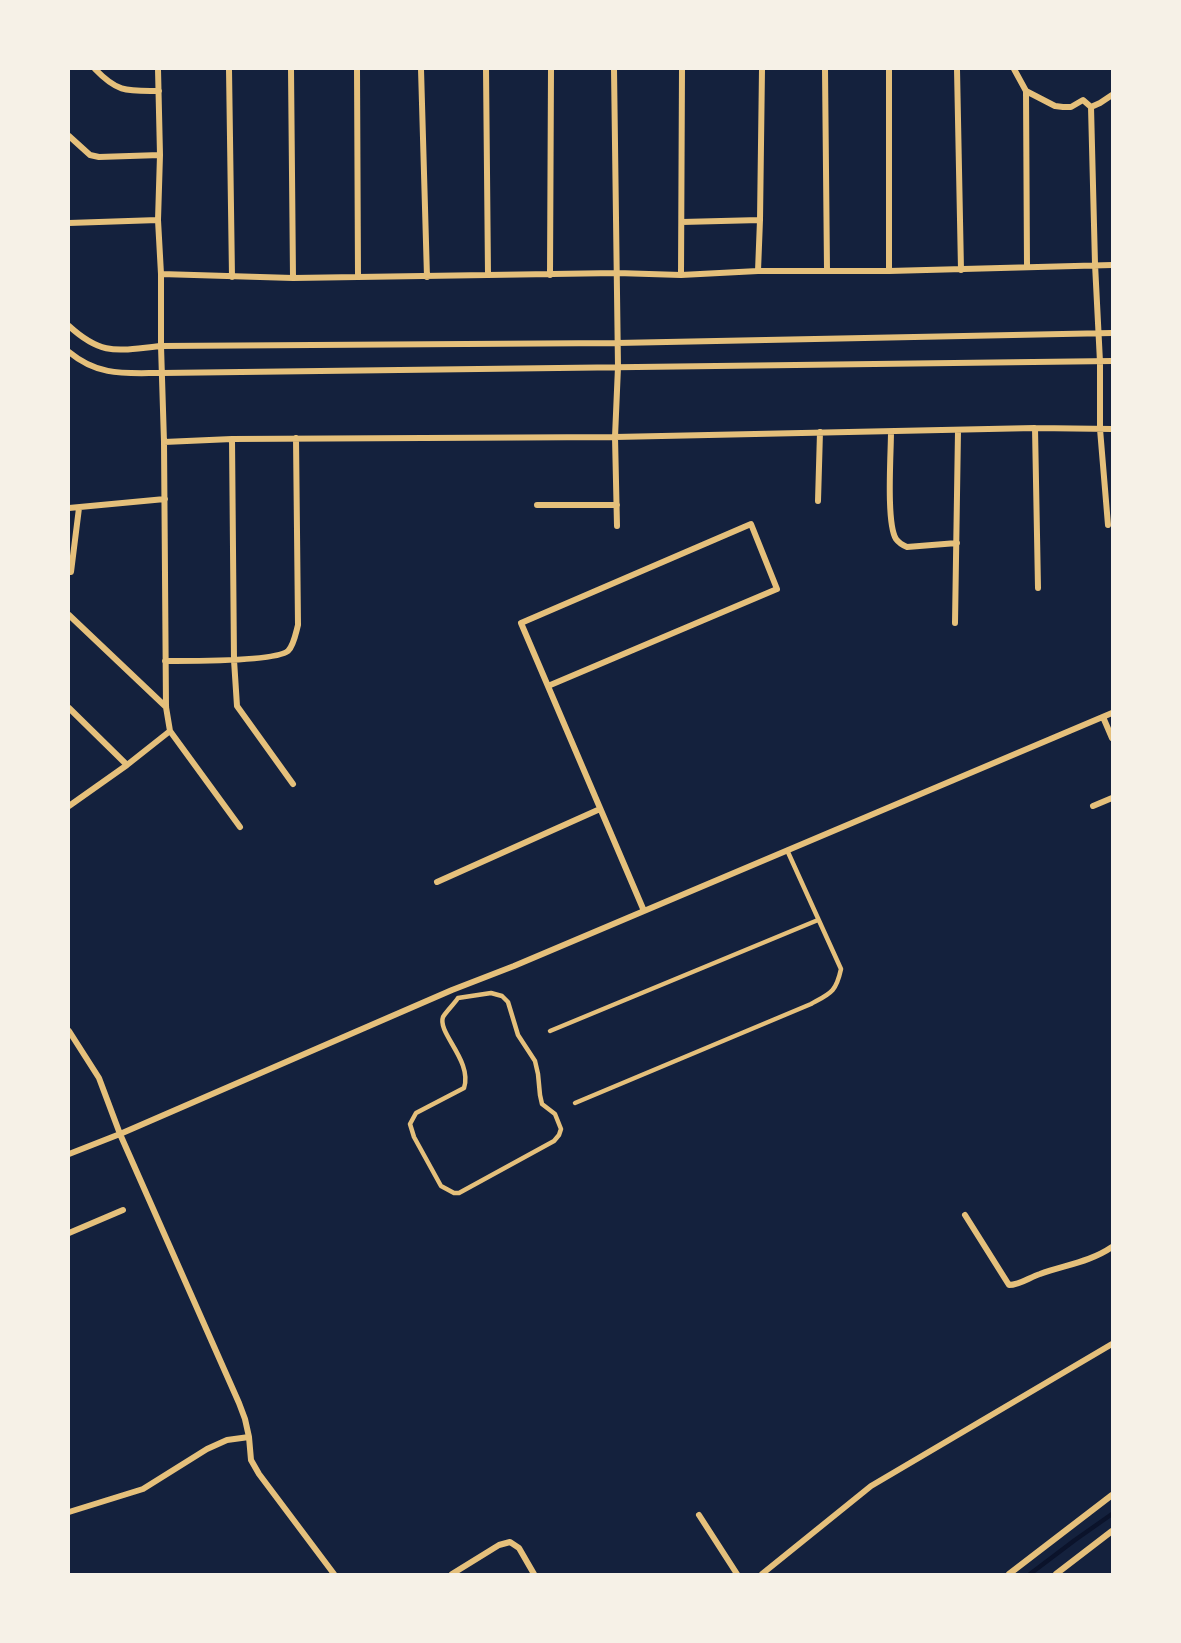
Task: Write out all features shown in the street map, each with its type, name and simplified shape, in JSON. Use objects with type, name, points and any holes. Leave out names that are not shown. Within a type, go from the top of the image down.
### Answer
[{"type":"street","points":[[94,69],[106,81],[121,89],[159,91]]},
{"type":"street","points":[[158,69],[160,155],[158,220],[165,499],[166,707],[170,731],[240,827]]},
{"type":"street","points":[[229,69],[232,277]]},
{"type":"street","points":[[291,69],[293,278]]},
{"type":"street","points":[[357,69],[358,277]]},
{"type":"street","points":[[422,69],[427,277]]},
{"type":"street","points":[[486,69],[488,275]]},
{"type":"street","points":[[550,69],[550,275]]},
{"type":"street","points":[[614,69],[618,367],[615,437],[618,526]]},
{"type":"street","points":[[681,275],[682,69]]},
{"type":"street","points":[[758,271],[762,69]]},
{"type":"street","points":[[825,69],[827,270]]},
{"type":"street","points":[[888,69],[889,271]]},
{"type":"street","points":[[957,69],[961,270]]},
{"type":"street","points":[[1014,69],[1026,91],[1027,267]]},
{"type":"street","points":[[1026,91],[1055,106],[1071,107],[1083,100],[1091,107],[1100,362],[1100,429],[1108,525]]},
{"type":"street","points":[[1091,107],[1112,94]]},
{"type":"street","points":[[69,136],[90,155],[99,157],[160,155]]},
{"type":"street","points":[[69,223],[158,220]]},
{"type":"street","points":[[682,222],[760,220]]},
{"type":"street","points":[[161,274],[293,278],[617,273],[681,275],[758,271],[961,270],[1112,265]]},
{"type":"street","points":[[69,326],[96,346],[112,350],[160,346],[617,343],[1112,333]]},
{"type":"street","points":[[69,352],[94,368],[115,373],[1112,361]]},
{"type":"street","points":[[164,442],[296,438],[615,437],[1035,428],[1112,429]]},
{"type":"street","points":[[1035,428],[1038,588]]},
{"type":"street","points":[[955,623],[958,431]]},
{"type":"street","points":[[818,501],[820,432]]},
{"type":"street","points":[[891,432],[891,514],[892,530],[896,539],[907,547],[957,543]]},
{"type":"street","points":[[165,661],[234,660],[284,652],[292,645],[298,625],[296,438]]},
{"type":"street","points":[[232,439],[234,660],[237,706],[293,784]]},
{"type":"street","points":[[69,508],[165,499]]},
{"type":"street","points":[[537,505],[617,505]]},
{"type":"street","points":[[71,572],[79,508]]},
{"type":"street","points":[[548,686],[777,589],[751,524],[521,623],[600,809],[644,910]]},
{"type":"street","points":[[69,615],[166,707]]},
{"type":"street","points":[[69,708],[127,765]]},
{"type":"street","points":[[69,1154],[452,990],[1112,713]]},
{"type":"street","points":[[1103,717],[1112,738]]},
{"type":"street","points":[[71,802],[127,765],[170,731]]},
{"type":"street","points":[[1093,806],[1112,798]]},
{"type":"street","points":[[436,882],[600,809]]},
{"type":"street","points":[[69,1031],[99,1078],[120,1134],[239,1403],[249,1437],[251,1460],[334,1574]]},
{"type":"street","points":[[69,1233],[123,1210]]},
{"type":"street","points":[[965,1215],[1009,1285],[1016,1285],[1039,1274],[1076,1264],[1112,1247]]},
{"type":"street","points":[[762,1574],[871,1486],[1112,1344]]},
{"type":"street","points":[[69,1512],[143,1488],[207,1449],[227,1440],[249,1437]]},
{"type":"street","points":[[1009,1574],[1112,1495]]},
{"type":"street","points":[[699,1515],[737,1574]]},
{"type":"street","points":[[1056,1574],[1112,1531]]},
{"type":"street","points":[[452,1574],[499,1545],[510,1542],[519,1548],[534,1574]]},
{"type":"lane","points":[[575,1102],[811,1004],[833,991],[841,969],[788,850]]},
{"type":"lane","points":[[550,1031],[818,920]]},
{"type":"lane","points":[[452,990],[458,998]]},
{"type":"lane","points":[[491,993],[502,996],[508,1002],[518,1035],[535,1061],[542,1104],[555,1114],[561,1128],[560,1135],[554,1141],[454,1193],[441,1186],[414,1137],[410,1124],[416,1113],[459,1092],[466,1083],[463,1062],[443,1027],[443,1018],[458,998],[491,993]]},
{"type":"waterway","points":[[1030,1574],[1112,1514]]}]
